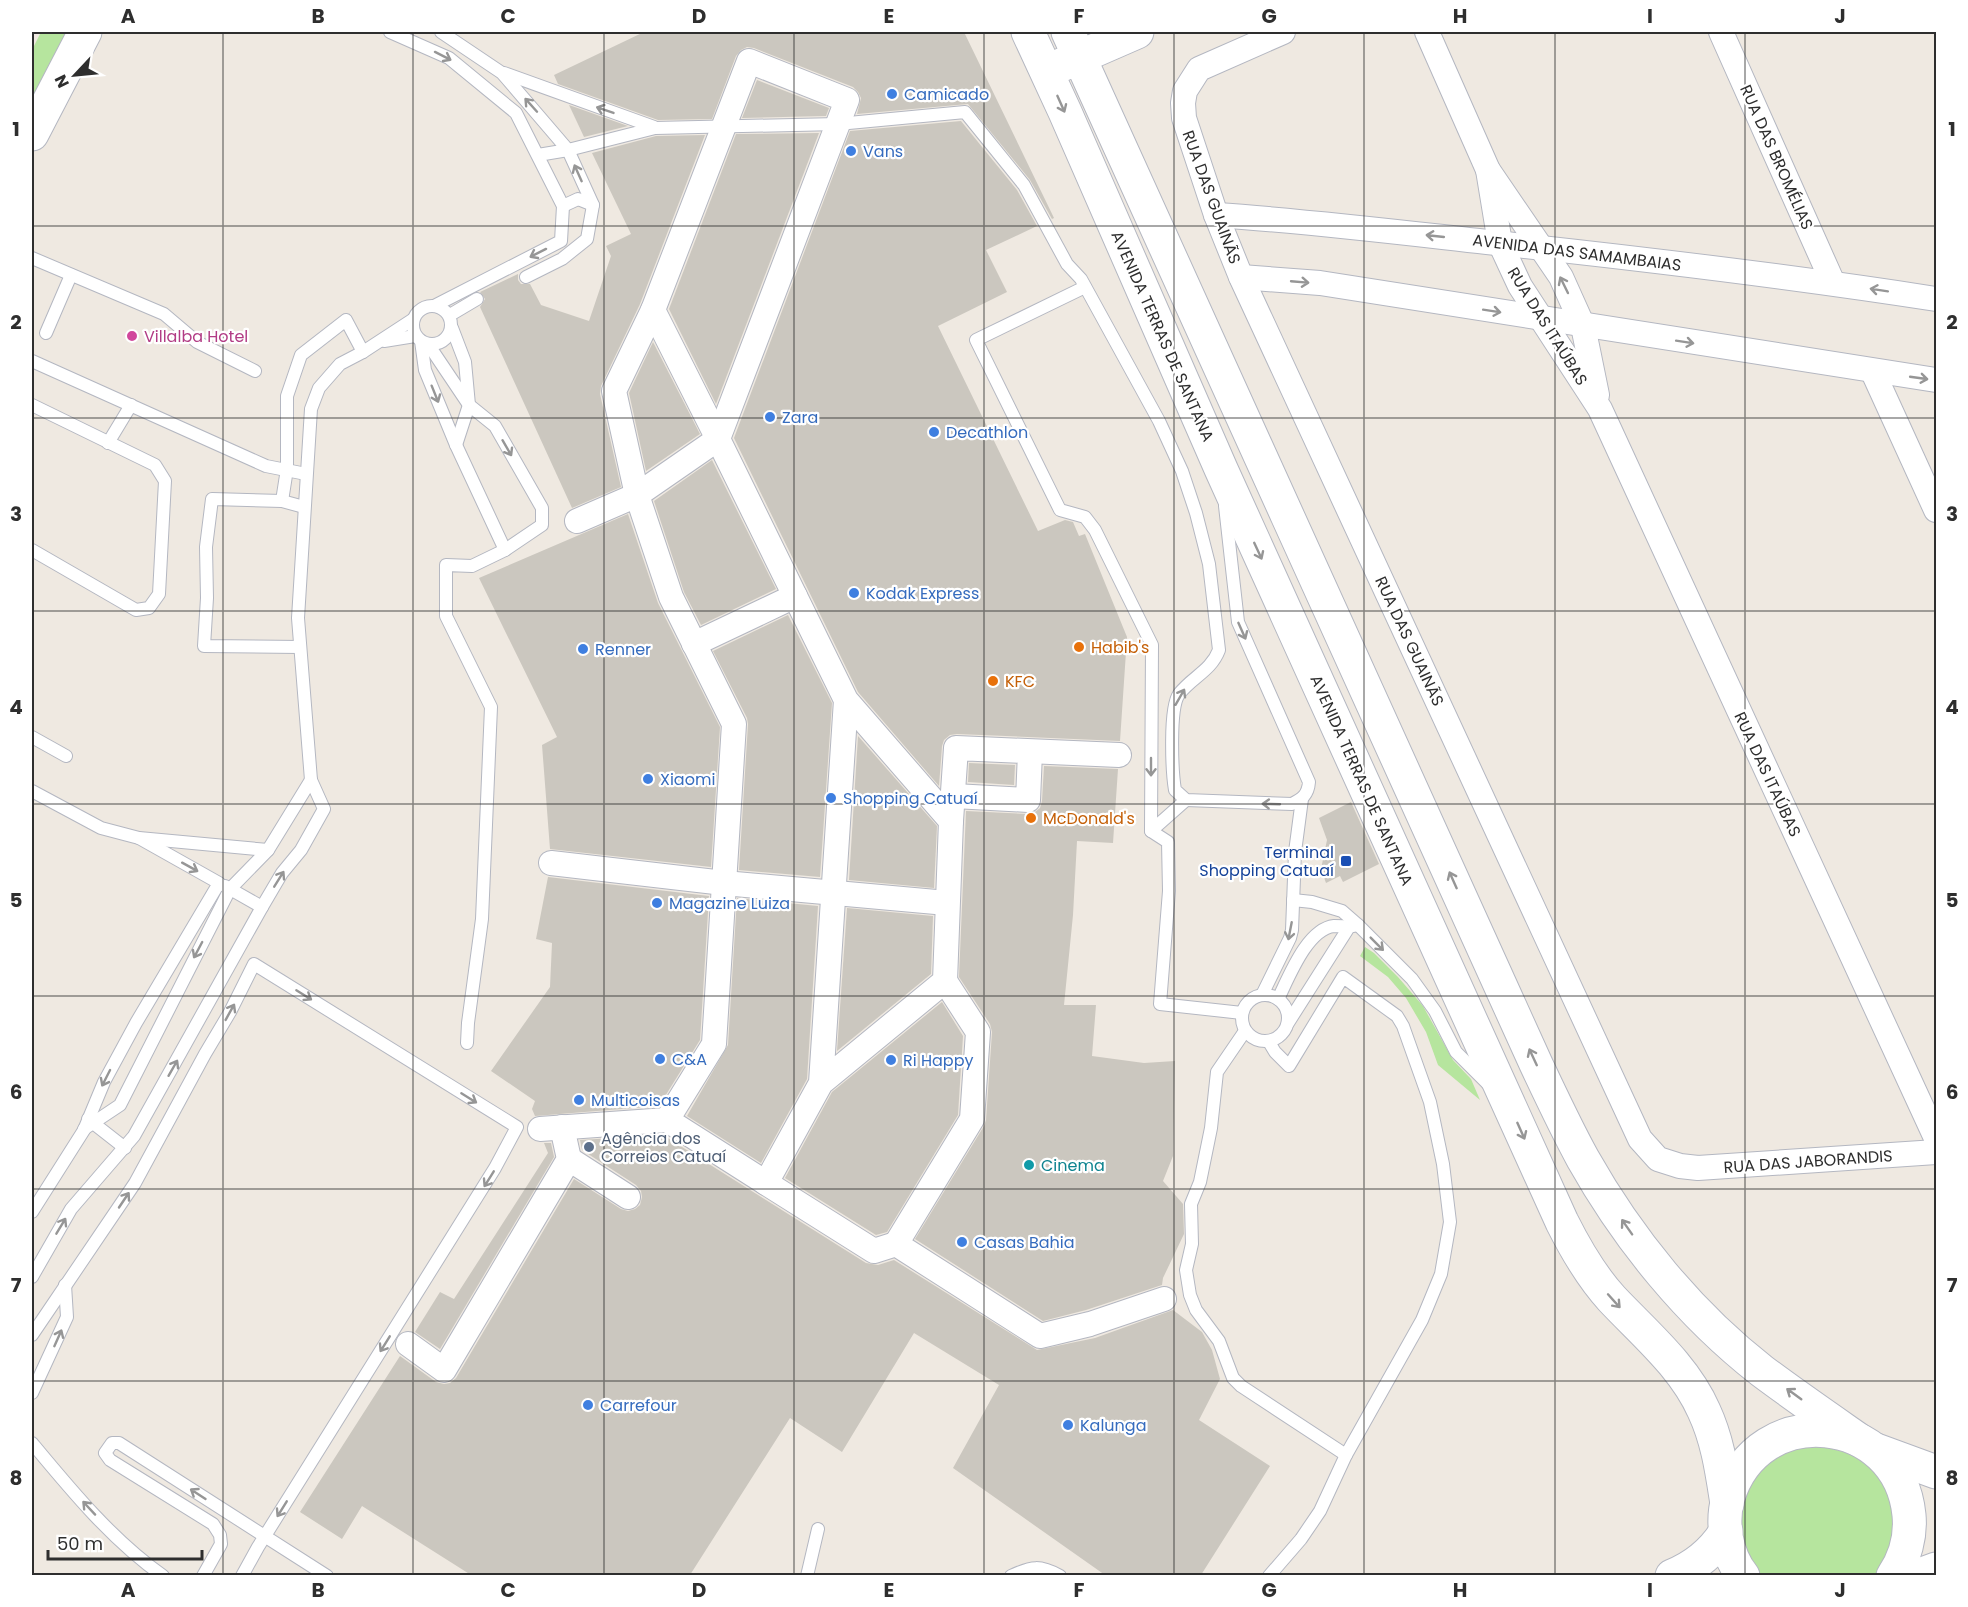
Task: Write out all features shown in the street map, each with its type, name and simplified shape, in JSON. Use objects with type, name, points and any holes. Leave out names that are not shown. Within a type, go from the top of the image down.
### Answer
[{"type":"street","points":[[32,134],[85,32]]},
{"type":"street","name":"AVENIDA TERRAS DE SANTANA","points":[[1028,32],[1221,469],[1577,1251],[1610,1297],[1677,1366],[1704,1410],[1719,1457],[1732,1556],[1743,1575]]},
{"type":"street","points":[[1047,71],[1074,44],[1137,32]]},
{"type":"street","name":"RUA DAS GUAINÃS","points":[[1283,32],[1199,69],[1185,91],[1184,118],[1216,215],[1241,277],[1641,1139],[1658,1159],[1680,1166]]},
{"type":"street","name":"RUA DAS ITAÚBAS","points":[[1427,32],[1488,170],[1561,278],[1583,326],[1600,409]]},
{"type":"street","name":"RUA DAS BROMÉLIAS","points":[[1721,32],[1833,283]]},
{"type":"street","points":[[1074,44],[1527,1042],[1583,1158],[1641,1247],[1674,1288],[1700,1315],[1761,1370],[1867,1444],[1896,1473],[1908,1504],[1909,1538],[1893,1575]]},
{"type":"street","points":[[578,521],[637,495],[718,439],[847,100],[749,61],[653,310],[614,391],[637,495],[671,597],[734,724],[714,1044],[667,1120]]},
{"type":"street","name":"RUA DAS ITAÚBAS","points":[[1488,170],[1500,243],[1520,286],[1600,409],[1936,1138]]},
{"type":"street","name":"AVENIDA DAS SAMAMBAIAS","points":[[1216,215],[1539,246],[1833,283],[1936,299]]},
{"type":"street","points":[[1241,277],[1320,283],[1936,380]]},
{"type":"street","points":[[653,310],[846,700],[951,821]]},
{"type":"street","points":[[1874,372],[1936,510]]},
{"type":"street","points":[[694,645],[795,596]]},
{"type":"street","points":[[821,1083],[846,700]]},
{"type":"street","points":[[628,1197],[569,1160],[551,1128],[667,1120],[874,1251],[896,1244],[972,1119],[978,1032],[945,981],[956,748],[1119,755]]},
{"type":"street","points":[[954,796],[1028,800],[1030,752]]},
{"type":"street","points":[[551,863],[724,883],[947,903]]},
{"type":"street","points":[[766,1183],[821,1083],[945,981]]},
{"type":"street","name":"RUA DAS JABORANDIS","points":[[1680,1166],[1698,1168],[1936,1152]]},
{"type":"street","points":[[408,1344],[444,1370],[569,1160]]},
{"type":"street","points":[[896,1244],[1040,1336],[1090,1324],[1164,1299]]},
{"type":"street","points":[[1672,1575],[1703,1558],[1719,1542],[1732,1487],[1740,1472],[1750,1458],[1778,1438],[1794,1432],[1811,1430],[1844,1433],[1936,1472]]},
{"type":"street","points":[[1917,1575],[1936,1569]]},
{"type":"lane","points":[[32,1277],[71,1209],[134,1136],[262,907],[282,873],[301,850],[324,809],[311,780],[298,618],[311,409],[319,388],[340,364],[380,342],[412,320],[421,308],[436,305],[561,241],[563,206],[516,113],[449,58],[390,32]]},
{"type":"lane","points":[[441,32],[502,73],[655,128]]},
{"type":"lane","points":[[502,73],[568,150],[593,205],[587,239],[562,259],[526,277]]},
{"type":"lane","points":[[538,155],[568,150],[655,128],[838,124],[965,112],[1024,185],[1067,264],[1081,279],[1159,421],[1182,471],[1196,513],[1209,564],[1219,650],[1215,660],[1203,674],[1178,695],[1173,711],[1174,785],[1179,795],[1186,800],[1292,804],[1302,799],[1308,791],[1309,783],[1238,622],[1221,469]]},
{"type":"lane","points":[[563,206],[578,199],[593,205]]},
{"type":"lane","points":[[33,263],[71,274],[164,314],[197,342],[255,371]]},
{"type":"lane","points":[[46,333],[71,274]]},
{"type":"lane","points":[[1085,287],[976,340],[1060,510],[1085,517],[1095,530],[1152,645],[1151,831]]},
{"type":"lane","points":[[380,342],[443,341],[451,322],[477,299]]},
{"type":"lane","points":[[436,305],[451,322],[465,362],[469,405],[456,445]]},
{"type":"lane","points":[[282,501],[287,469],[287,396],[301,356],[346,320],[363,352]]},
{"type":"lane","points":[[412,320],[421,340],[469,405],[495,426],[542,508],[542,525],[505,550],[472,566],[446,565],[446,616],[491,706],[482,919],[467,1043]]},
{"type":"lane","points":[[421,340],[425,370],[456,445],[505,550]]},
{"type":"lane","points":[[32,361],[266,466],[306,474]]},
{"type":"lane","points":[[32,405],[155,465],[165,481],[159,594],[149,608],[136,610],[32,550]]},
{"type":"lane","points":[[108,443],[131,405]]},
{"type":"lane","points":[[300,647],[204,646],[207,598],[206,547],[212,499],[282,501],[304,507]]},
{"type":"lane","points":[[1334,716],[1336,756]]},
{"type":"lane","points":[[32,737],[66,756]]},
{"type":"lane","points":[[89,1124],[120,1105],[230,889],[268,850],[311,780]]},
{"type":"lane","points":[[32,791],[101,828],[139,838],[268,850]]},
{"type":"lane","points":[[1302,799],[1295,852],[1290,938],[1263,995],[1247,1003],[1242,1013],[1245,1031],[1256,1040],[1269,1042],[1282,1035],[1353,926]]},
{"type":"lane","points":[[1151,831],[1186,800]]},
{"type":"lane","points":[[1151,831],[1168,842],[1169,891],[1160,1004],[1242,1013]]},
{"type":"lane","points":[[139,838],[262,907]]},
{"type":"lane","points":[[32,1212],[89,1124],[104,1082],[130,1033],[219,883]]},
{"type":"lane","points":[[1399,893],[1443,988],[1470,1019]]},
{"type":"lane","points":[[1293,900],[1312,902],[1342,911],[1353,926],[1412,979],[1429,1001],[1455,1052],[1507,1100]]},
{"type":"lane","points":[[1278,999],[1304,949],[1318,933],[1333,926],[1353,926]]},
{"type":"lane","points":[[32,1335],[135,1183],[230,1012],[254,964],[517,1127],[490,1177],[242,1575]]},
{"type":"lane","points":[[1269,1042],[1289,1066],[1342,977],[1397,1016],[1403,1026],[1430,1102],[1443,1164],[1450,1222],[1441,1274],[1422,1320],[1346,1455],[1320,1511],[1295,1546],[1269,1575]]},
{"type":"lane","points":[[1263,995],[1278,999],[1287,1009],[1288,1023]]},
{"type":"lane","points":[[1245,1031],[1216,1072],[1211,1128],[1200,1182],[1191,1204],[1192,1244],[1186,1270],[1186,1282],[1196,1310],[1219,1341],[1233,1378],[1240,1386],[1346,1455]]},
{"type":"lane","points":[[89,1124],[125,1148]]},
{"type":"lane","points":[[32,1393],[67,1317],[65,1285]]},
{"type":"lane","points":[[32,1443],[118,1539],[163,1575]]},
{"type":"lane","points":[[203,1575],[221,1544],[220,1535],[213,1524],[110,1460],[105,1454],[112,1443],[119,1443],[327,1575]]},
{"type":"lane","points":[[807,1575],[818,1529]]},
{"type":"lane","points":[[1011,1575],[1022,1570],[1044,1567],[1060,1575]]},
{"type":"green space","points":[[41,32],[76,32],[32,117],[32,50]]},
{"type":"green space","points":[[1365,947],[1398,977],[1423,1006],[1453,1060],[1471,1079],[1480,1100],[1438,1065],[1426,1032],[1406,998],[1388,977],[1360,956]]},
{"type":"green space","points":[[1819,1445],[1861,1457],[1890,1490],[1897,1534],[1877,1576],[1762,1576],[1752,1562],[1745,1546],[1742,1529],[1746,1496],[1754,1481],[1764,1468],[1783,1454]]},
{"type":"building","points":[[644,32],[964,32],[1054,218],[1052,219],[1030,180],[968,104],[857,114],[861,98],[853,87],[747,47],[736,56],[712,119],[658,120],[558,84],[554,75]]},
{"type":"building","points":[[757,80],[829,108],[826,116],[742,118]]},
{"type":"building","points":[[569,105],[628,126],[584,137]]},
{"type":"building","points":[[961,121],[1017,190],[1037,226],[986,250],[1007,292],[938,326],[1038,531],[1065,520],[1073,522],[1079,536],[1085,534],[1127,637],[1120,741],[950,735],[944,740],[942,746],[939,786],[858,692],[734,438],[850,131]]},
{"type":"building","points":[[819,133],[716,404],[669,309],[736,134]]},
{"type":"building","points":[[705,135],[640,304],[601,386],[600,394],[621,487],[572,508],[480,307],[485,299],[480,292],[518,274],[521,284],[530,284],[541,305],[589,321],[611,256],[606,246],[631,234],[592,153],[656,136]]},
{"type":"building","points":[[653,342],[700,434],[646,471],[629,393]]},
{"type":"building","points":[[712,460],[776,589],[701,625],[684,592],[654,501]]},
{"type":"building","points":[[628,514],[658,603],[720,727],[711,867],[550,849],[542,745],[557,737],[479,578]]},
{"type":"building","points":[[788,615],[832,703],[820,877],[739,870],[748,724],[713,651]]},
{"type":"building","points":[[858,736],[937,826],[934,888],[849,880]]},
{"type":"building","points":[[969,763],[1015,765],[1014,785],[968,782]]},
{"type":"building","points":[[1044,766],[1118,769],[1113,843],[1077,841],[1073,915],[1064,1005],[1096,1005],[1092,1056],[1144,1063],[1175,1061],[1173,1156],[1163,1181],[1183,1204],[1184,1234],[1163,1278],[1162,1285],[1086,1310],[1043,1321],[915,1239],[986,1120],[992,1032],[990,1024],[959,977],[966,811],[1027,814],[1035,812],[1040,808],[1042,801]]},
{"type":"building","points":[[1351,802],[1379,864],[1343,882],[1340,876],[1326,883],[1321,869],[1327,840],[1319,818]]},
{"type":"building","points":[[548,877],[709,896],[700,1040],[659,1106],[535,1116],[532,1109],[535,1101],[491,1071],[550,987],[552,943],[536,939]]},
{"type":"building","points":[[737,898],[818,906],[807,1079],[761,1163],[687,1116],[728,1045]]},
{"type":"building","points":[[847,908],[933,916],[931,974],[837,1051]]},
{"type":"building","points":[[942,1002],[963,1036],[958,1115],[887,1232],[876,1235],[785,1178],[832,1092]]},
{"type":"building","points":[[663,1135],[866,1263],[878,1265],[894,1260],[1037,1350],[1095,1338],[1173,1310],[1202,1332],[1212,1350],[1220,1379],[1199,1420],[1270,1466],[1201,1575],[1105,1575],[953,1468],[999,1385],[914,1333],[842,1452],[790,1418],[690,1575],[471,1575],[362,1506],[342,1539],[300,1512],[400,1356],[436,1382],[450,1383],[456,1378],[574,1179],[621,1209],[628,1211],[640,1205],[641,1191],[636,1185],[582,1150],[580,1140]]},
{"type":"building","points":[[544,1143],[551,1143],[554,1157],[440,1349],[415,1332],[440,1292],[454,1299],[548,1153]]},
{"type":"place","name":"Camicado","points":[[892,94]]},
{"type":"place","name":"Vans","points":[[851,151]]},
{"type":"place","name":"Villalba Hotel","points":[[132,336]]},
{"type":"place","name":"Zara","points":[[770,417]]},
{"type":"place","name":"Decathlon","points":[[934,432]]},
{"type":"place","name":"Kodak Express","points":[[854,593]]},
{"type":"place","name":"Habib's","points":[[1079,647]]},
{"type":"place","name":"Renner","points":[[583,649]]},
{"type":"place","name":"KFC","points":[[993,681]]},
{"type":"place","name":"Xiaomi","points":[[648,779]]},
{"type":"place","name":"Shopping Catuaí","points":[[831,798]]},
{"type":"place","name":"McDonald's","points":[[1031,818]]},
{"type":"place","name":"Terminal Shopping Catuaí","points":[[1346,861]]},
{"type":"place","name":"Magazine Luiza","points":[[657,903]]},
{"type":"place","name":"C&A","points":[[660,1059]]},
{"type":"place","name":"Ri Happy","points":[[891,1060]]},
{"type":"place","name":"Multicoisas","points":[[579,1100]]},
{"type":"place","name":"Agência dos Correios Catuaí","points":[[589,1147]]},
{"type":"place","name":"Cinema","points":[[1029,1165]]},
{"type":"place","name":"Casas Bahia","points":[[962,1242]]},
{"type":"place","name":"Carrefour","points":[[588,1405]]},
{"type":"place","name":"Kalunga","points":[[1068,1425]]}]
